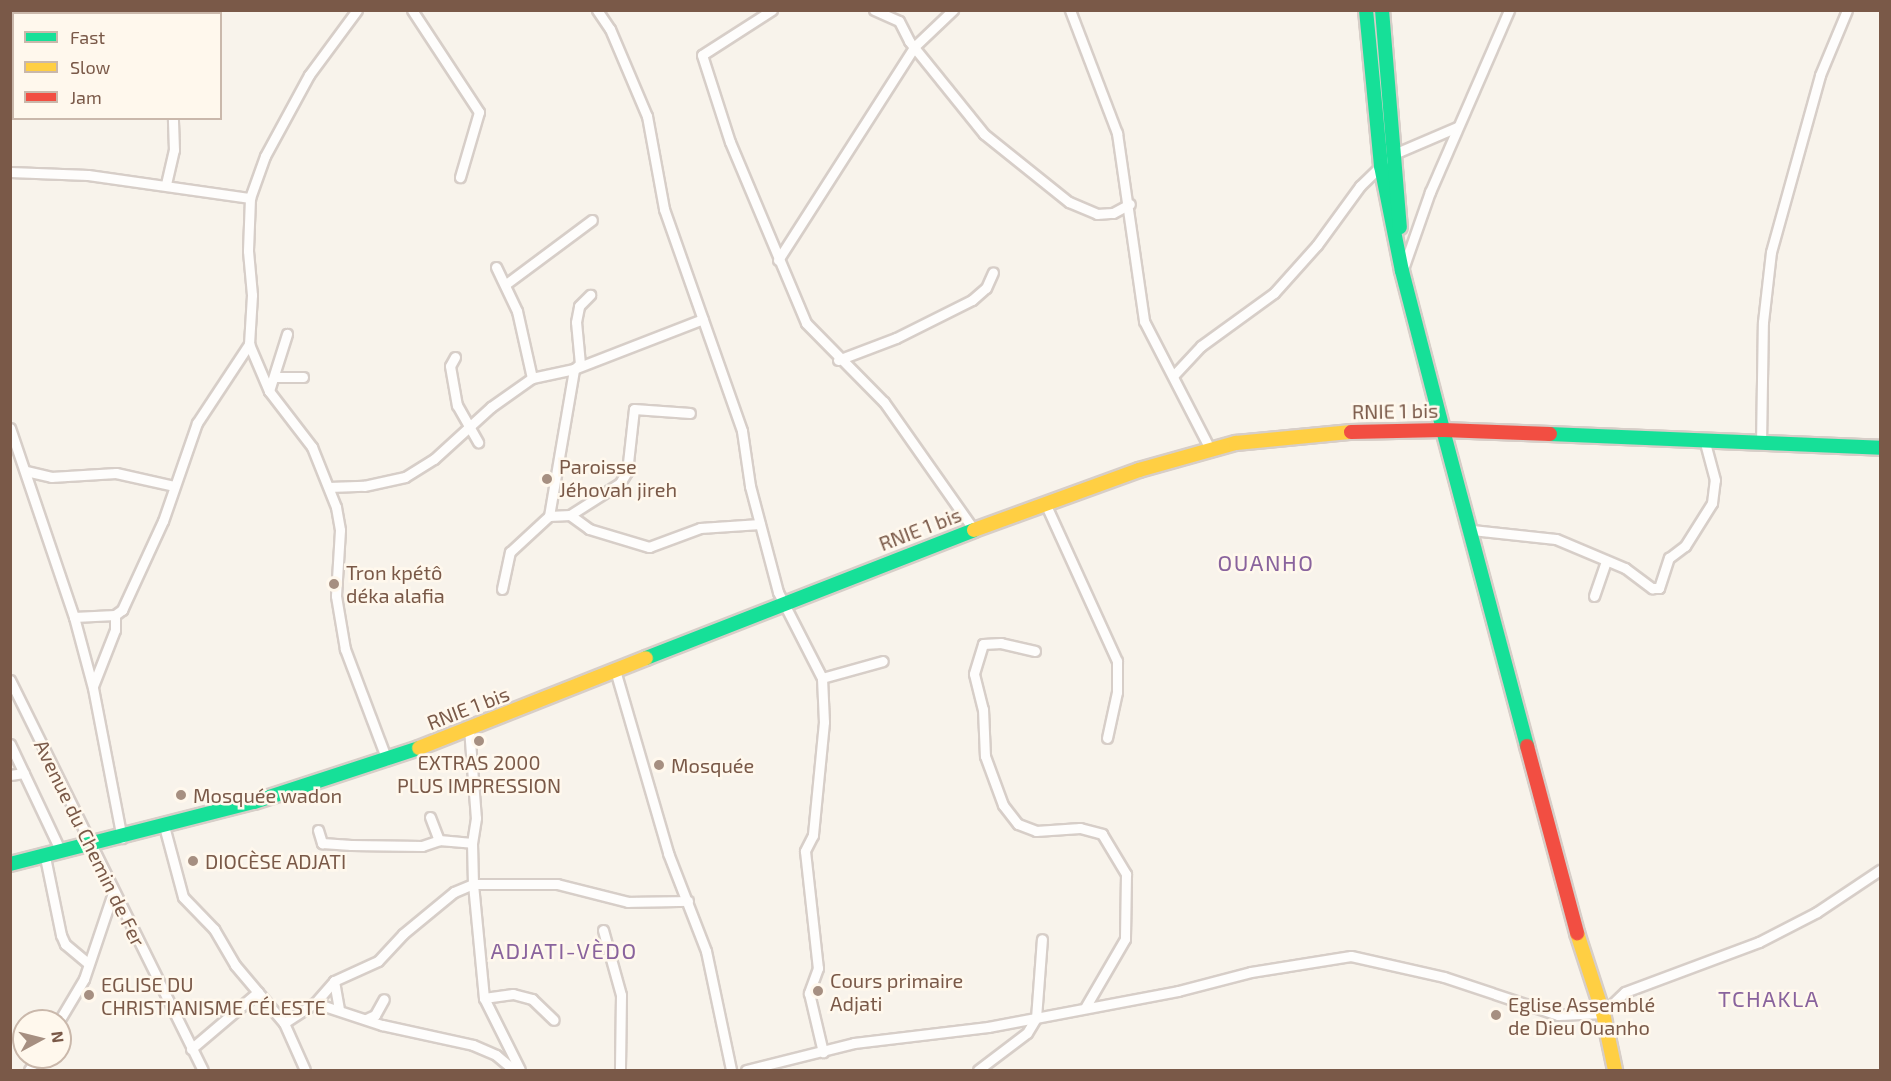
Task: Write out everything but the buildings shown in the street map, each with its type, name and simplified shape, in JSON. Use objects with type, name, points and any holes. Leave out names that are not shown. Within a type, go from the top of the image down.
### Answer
[{"type":"main road","points":[[1366,10],[1381,166],[1402,271],[1571,913],[1603,1012],[1615,1071]]},
{"type":"main road","points":[[1382,10],[1396,153],[1402,271]]},
{"type":"main road","name":"RNIE 1 bis","points":[[10,864],[122,838],[387,760],[1045,503],[1210,449],[1310,433],[1443,430],[1705,443],[1881,448]]},
{"type":"street","points":[[357,10],[309,75],[265,156],[250,198],[248,251],[252,295],[249,344],[269,391],[312,447],[329,487],[340,530],[336,596],[345,649],[387,760]]},
{"type":"street","points":[[412,10],[479,112],[460,177]]},
{"type":"street","points":[[597,10],[640,93],[664,209],[742,431],[760,524],[783,604],[818,663],[822,678],[824,722],[813,834],[805,851],[818,968],[809,993],[824,1052]]},
{"type":"street","points":[[772,10],[702,55],[730,142],[767,225],[778,260],[806,323],[838,360],[884,402],[910,434],[974,530]]},
{"type":"street","points":[[874,10],[899,21],[914,47],[984,134],[1069,202],[1097,214],[1113,213],[1130,204]]},
{"type":"street","points":[[778,260],[914,47],[952,10]]},
{"type":"street","points":[[1070,10],[1117,133],[1130,204],[1138,301],[1144,321],[1210,449]]},
{"type":"street","points":[[1402,271],[1457,127],[1509,10]]},
{"type":"street","points":[[1761,444],[1763,322],[1771,252],[1820,75],[1848,10]]},
{"type":"street","points":[[166,184],[174,150],[173,120]]},
{"type":"street","points":[[1173,376],[1201,346],[1274,293],[1317,245],[1360,186],[1381,166],[1396,153],[1457,127]]},
{"type":"street","points":[[10,172],[50,171],[166,184],[217,196],[250,198]]},
{"type":"street","points":[[506,284],[592,220]]},
{"type":"street","points":[[496,267],[517,310],[532,378]]},
{"type":"street","points":[[838,360],[896,338],[972,300],[986,288],[993,272]]},
{"type":"street","points":[[502,589],[510,552],[549,516],[574,369],[580,359],[578,314],[590,295]]},
{"type":"street","points":[[329,487],[364,486],[405,477],[471,428],[532,378],[574,369],[703,319]]},
{"type":"street","points":[[269,391],[276,377],[287,334]]},
{"type":"street","points":[[74,616],[115,615],[122,610],[150,552],[197,423],[249,344]]},
{"type":"street","points":[[455,357],[450,366],[458,405],[478,442]]},
{"type":"street","points":[[276,377],[303,378]]},
{"type":"street","points":[[549,516],[570,515],[620,483],[627,472],[634,409],[690,413]]},
{"type":"street","points":[[10,428],[74,616],[93,688],[122,838]]},
{"type":"street","points":[[1472,530],[1556,539],[1606,562],[1625,568],[1652,588],[1661,587],[1669,558],[1685,546],[1712,503],[1715,480],[1705,443]]},
{"type":"street","points":[[26,471],[51,477],[116,473],[174,486]]},
{"type":"street","points":[[1045,503],[1117,661],[1118,693],[1107,738]]},
{"type":"street","points":[[570,515],[589,529],[642,547],[660,546],[700,528],[760,524]]},
{"type":"street","points":[[1594,596],[1606,562]]},
{"type":"street","points":[[93,688],[114,630],[115,615]]},
{"type":"street","points":[[1035,651],[1001,643],[983,644],[974,674],[983,709],[985,756],[1003,805],[1018,824],[1036,831],[1080,828],[1102,834],[1126,874],[1125,939],[1086,1006]]},
{"type":"street","points":[[822,678],[883,661]]},
{"type":"street","points":[[615,670],[668,853],[706,951],[730,1071]]},
{"type":"street","name":"Avenue du Chemin de Fer","points":[[10,680],[113,893],[203,1071]]},
{"type":"street","points":[[469,728],[476,818],[472,843],[473,884],[484,998],[520,1071]]},
{"type":"street","name":"Avenue du Chemin de Fer","points":[[10,744],[61,852]]},
{"type":"street","points":[[10,775],[24,773]]},
{"type":"street","points":[[430,817],[439,840]]},
{"type":"street","points":[[164,826],[183,897],[214,929],[235,965],[284,1023],[305,1071]]},
{"type":"street","points":[[318,830],[322,843],[422,846],[439,840],[472,843]]},
{"type":"street","points":[[45,857],[61,935],[65,944],[88,963]]},
{"type":"street","points":[[746,1071],[901,1035],[1036,1018],[1086,1006],[1351,956],[1444,977],[1558,1016],[1603,1012],[1625,992],[1759,942],[1817,912],[1881,870]]},
{"type":"street","points":[[284,1023],[315,1003],[334,981],[378,961],[403,934],[454,892],[473,884],[557,884],[628,902],[688,901]]},
{"type":"street","points":[[66,1009],[84,979],[113,893]]},
{"type":"street","points":[[603,930],[621,995],[620,1071]]},
{"type":"street","points":[[978,1071],[1027,1033],[1036,1018],[1042,939]]},
{"type":"street","points":[[334,981],[339,1010]]},
{"type":"street","points":[[191,1049],[258,992]]},
{"type":"street","points":[[484,998],[513,994],[532,999],[554,1020]]},
{"type":"street","points":[[366,1019],[375,1015],[384,999]]},
{"type":"street","points":[[315,1003],[366,1019],[473,1045],[496,1055],[514,1071]]},
{"type":"traffic: fast","points":[[1366,10],[1381,166],[1402,271],[1443,430]]},
{"type":"traffic: fast","points":[[1382,10],[1400,227]]},
{"type":"traffic: fast","points":[[1443,430],[1527,746]]},
{"type":"traffic: fast","points":[[1550,434],[1880,448]]},
{"type":"traffic: fast","points":[[646,658],[974,530]]},
{"type":"traffic: fast","points":[[10,864],[254,802],[419,748]]},
{"type":"traffic: slow","points":[[974,530],[1139,470],[1236,443],[1351,432]]},
{"type":"traffic: slow","points":[[419,748],[646,658]]},
{"type":"traffic: slow","points":[[1577,933],[1603,1013],[1615,1070]]},
{"type":"traffic: jam","points":[[1351,432],[1443,430],[1550,434]]},
{"type":"traffic: jam","points":[[1527,746],[1577,933]]},
{"type":"place","name":"Paroisse Jéhovah jireh","points":[[547,479]]},
{"type":"place","name":"Tron kpétô déka alafia","points":[[334,584]]},
{"type":"place","name":"EXTRAS 2000 PLUS IMPRESSION","points":[[479,741]]},
{"type":"place","name":"Mosquée","points":[[659,765]]},
{"type":"place","name":"Mosquée wadon","points":[[181,795]]},
{"type":"place","name":"DIOCÈSE ADJATI","points":[[193,861]]},
{"type":"place","name":"Cours primaire Adjati","points":[[818,991]]},
{"type":"place","name":"EGLISE DU CHRISTIANISME CÉLESTE","points":[[89,995]]},
{"type":"place","name":"Eglise Assemblé de Dieu Ouanho","points":[[1496,1015]]},
{"type":"district","name":"OUANHO","points":[[1266,563]]},
{"type":"district","name":"ADJATI-VÈDO","points":[[564,951]]},
{"type":"district","name":"TCHAKLA","points":[[1769,999]]}]
